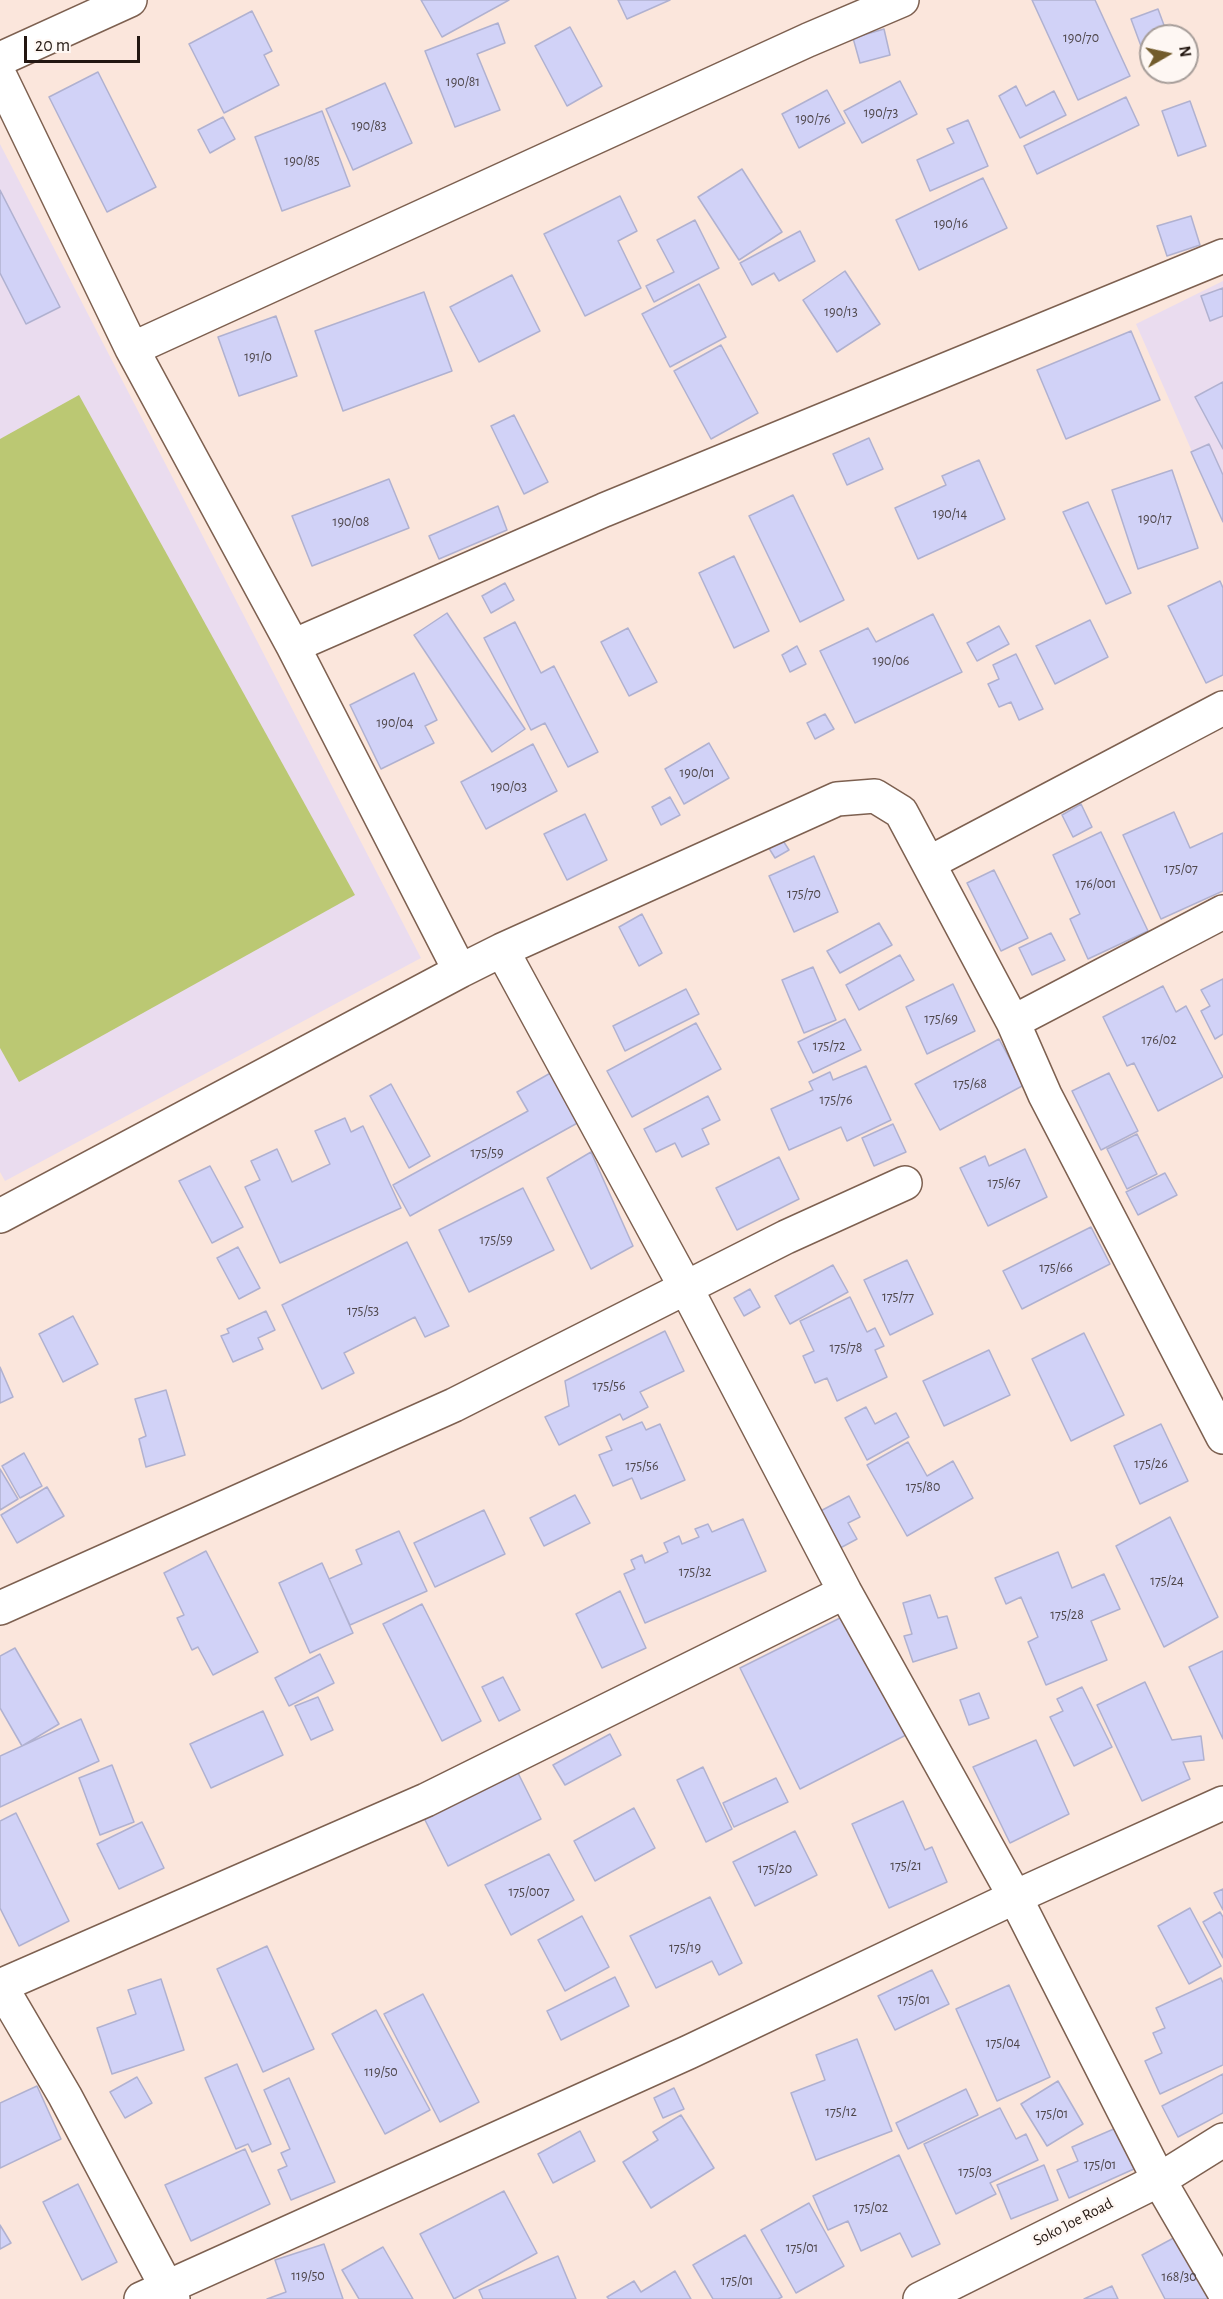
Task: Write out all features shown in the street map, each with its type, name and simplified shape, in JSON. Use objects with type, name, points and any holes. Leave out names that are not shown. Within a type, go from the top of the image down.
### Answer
[{"type":"street","points":[[0,59],[130,0]]},
{"type":"street","points":[[132,349],[808,40],[902,0]]},
{"type":"street","points":[[0,76],[132,349],[293,646],[460,971]]},
{"type":"street","points":[[293,646],[604,510],[1223,256]]},
{"type":"street","points":[[929,863],[1223,708]]},
{"type":"street","points":[[0,1216],[460,971],[837,799],[875,796],[901,812],[929,863],[1013,1022],[1045,1095],[1223,1437]]},
{"type":"street","points":[[1013,1022],[1223,912]]},
{"type":"street","points":[[502,951],[686,1288],[845,1592],[1015,1896],[1159,2180],[1223,2290]]},
{"type":"street","points":[[0,1608],[454,1405],[786,1237],[905,1183]]},
{"type":"street","points":[[845,1592],[426,1800],[0,1985],[66,2096],[160,2295],[678,2057],[1015,1896],[1223,1803]]},
{"type":"street","name":"Soko Joe Road","points":[[920,2299],[1159,2180],[1223,2140]]},
{"type":"shaded area","points":[[0,144],[421,958],[5,1181],[0,1172]]},
{"type":"shaded area","points":[[1223,281],[1223,522],[1136,324]]},
{"type":"green space","points":[[79,395],[355,895],[19,1082],[0,1048],[0,439]]},
{"type":"building","points":[[421,0],[509,0],[442,37]]},
{"type":"building","points":[[618,0],[670,0],[627,19]]},
{"type":"building","points":[[1032,0],[1095,0],[1130,76],[1078,100]]},
{"type":"building","points":[[1158,9],[1164,24],[1139,24],[1139,41],[1131,19]]},
{"type":"building","points":[[252,11],[272,51],[264,55],[279,85],[224,113],[189,44]]},
{"type":"building","points":[[498,23],[505,43],[477,54],[500,110],[455,127],[425,51]]},
{"type":"building","points":[[570,27],[602,86],[567,106],[535,46]]},
{"type":"building","points":[[884,29],[890,55],[860,63],[853,38]]},
{"type":"building","points":[[98,72],[156,187],[107,212],[49,97]]},
{"type":"building","points":[[900,81],[917,114],[862,143],[844,111]]},
{"type":"building","points":[[385,83],[412,143],[353,170],[326,109]]},
{"type":"building","points":[[1016,86],[1026,106],[1054,91],[1066,115],[1020,138],[999,96]]},
{"type":"building","points":[[827,90],[845,123],[799,148],[782,114]]},
{"type":"building","points":[[1126,97],[1139,125],[1037,174],[1024,146]]},
{"type":"building","points":[[1190,101],[1206,146],[1178,156],[1162,111]]},
{"type":"building","points":[[322,111],[350,186],[282,211],[255,137]]},
{"type":"building","points":[[223,117],[235,139],[210,153],[198,130]]},
{"type":"building","points":[[968,120],[988,166],[930,191],[917,160],[954,143],[947,129]]},
{"type":"building","points":[[742,169],[782,232],[739,260],[698,197]]},
{"type":"building","points":[[983,178],[1007,228],[919,270],[896,220]]},
{"type":"building","points":[[0,190],[60,307],[26,324],[0,273]]},
{"type":"building","points":[[620,196],[637,231],[618,241],[641,288],[585,316],[544,234]]},
{"type":"building","points":[[1191,216],[1200,245],[1167,256],[1157,226]]},
{"type":"building","points":[[695,220],[719,268],[654,302],[646,286],[674,272],[657,240]]},
{"type":"building","points":[[800,231],[815,261],[779,281],[774,273],[752,285],[740,263]]},
{"type":"building","points":[[845,271],[880,324],[837,352],[803,300]]},
{"type":"building","points":[[512,275],[540,331],[479,362],[450,307]]},
{"type":"building","points":[[699,284],[726,337],[670,367],[642,314]]},
{"type":"building","points":[[1223,288],[1223,316],[1210,321],[1201,296]]},
{"type":"building","points":[[424,292],[452,371],[343,411],[315,331]]},
{"type":"building","points":[[276,316],[297,376],[239,396],[218,337]]},
{"type":"building","points":[[1131,331],[1160,400],[1066,439],[1037,370]]},
{"type":"building","points":[[721,345],[758,413],[711,439],[674,371]]},
{"type":"building","points":[[1223,382],[1223,449],[1195,397]]},
{"type":"building","points":[[514,415],[548,482],[524,494],[491,426]]},
{"type":"building","points":[[869,438],[883,469],[847,485],[833,454]]},
{"type":"building","points":[[1209,444],[1223,475],[1223,522],[1191,452]]},
{"type":"building","points":[[979,460],[1005,519],[918,559],[895,508],[946,485],[942,476]]},
{"type":"building","points":[[1172,470],[1198,548],[1138,569],[1112,490]]},
{"type":"building","points":[[389,479],[409,528],[312,566],[292,516]]},
{"type":"building","points":[[793,495],[844,600],[800,622],[749,516]]},
{"type":"building","points":[[1088,502],[1131,593],[1106,604],[1063,512]]},
{"type":"building","points":[[498,506],[507,530],[439,559],[429,536]]},
{"type":"building","points":[[734,556],[769,631],[734,648],[699,573]]},
{"type":"building","points":[[1220,581],[1223,588],[1223,675],[1206,683],[1168,606]]},
{"type":"building","points":[[505,583],[514,600],[491,613],[482,596]]},
{"type":"building","points":[[447,613],[525,729],[492,752],[414,635]]},
{"type":"building","points":[[933,614],[962,672],[855,723],[820,651],[868,628],[876,642]]},
{"type":"building","points":[[1090,620],[1108,657],[1055,684],[1036,646]]},
{"type":"building","points":[[515,622],[541,673],[554,666],[598,752],[568,767],[545,723],[531,730],[484,638]]},
{"type":"building","points":[[999,626],[1009,644],[977,661],[967,643]]},
{"type":"building","points":[[628,628],[657,682],[629,696],[601,642]]},
{"type":"building","points":[[797,646],[806,664],[790,672],[782,655]]},
{"type":"building","points":[[1016,654],[1043,709],[1019,720],[1011,702],[999,707],[988,684],[999,679],[993,665]]},
{"type":"building","points":[[414,673],[437,720],[425,726],[434,743],[381,769],[350,705]]},
{"type":"building","points":[[825,714],[834,729],[815,739],[807,723]]},
{"type":"building","points":[[709,743],[729,778],[684,804],[665,769]]},
{"type":"building","points":[[533,744],[557,791],[486,829],[461,782]]},
{"type":"building","points":[[670,797],[680,815],[661,825],[652,807]]},
{"type":"building","points":[[1081,804],[1092,827],[1073,837],[1062,815]]},
{"type":"building","points":[[1174,812],[1190,848],[1223,833],[1223,891],[1161,919],[1123,835]]},
{"type":"building","points":[[585,814],[607,860],[567,880],[544,834]]},
{"type":"building","points":[[1101,832],[1148,931],[1088,959],[1070,919],[1080,914],[1053,855]]},
{"type":"building","points":[[780,836],[789,850],[775,858],[767,845]]},
{"type":"building","points":[[814,856],[838,912],[794,932],[769,876]]},
{"type":"building","points":[[994,870],[1028,938],[1001,951],[967,883]]},
{"type":"building","points":[[642,914],[662,953],[639,966],[619,927]]},
{"type":"building","points":[[879,923],[892,945],[840,973],[827,951]]},
{"type":"building","points":[[1051,933],[1065,960],[1032,975],[1019,948]]},
{"type":"building","points":[[900,955],[914,980],[859,1010],[846,985]]},
{"type":"building","points":[[813,967],[836,1020],[804,1033],[782,980]]},
{"type":"building","points":[[1223,979],[1223,1034],[1215,1039],[1201,1011],[1210,1006],[1201,990]]},
{"type":"building","points":[[953,984],[975,1031],[927,1054],[906,1007]]},
{"type":"building","points":[[1163,986],[1176,1012],[1186,1006],[1223,1077],[1158,1111],[1134,1063],[1127,1066],[1103,1017]]},
{"type":"building","points":[[686,989],[699,1014],[625,1051],[613,1026]]},
{"type":"building","points":[[845,1019],[861,1050],[813,1073],[798,1042]]},
{"type":"building","points":[[696,1023],[721,1069],[632,1117],[607,1071]]},
{"type":"building","points":[[999,1039],[1024,1085],[940,1130],[915,1084]]},
{"type":"building","points":[[866,1066],[891,1120],[847,1141],[841,1127],[789,1150],[771,1109],[813,1090],[809,1082],[830,1072],[833,1080]]},
{"type":"building","points":[[554,1071],[581,1121],[410,1216],[393,1185],[528,1111],[517,1092]]},
{"type":"building","points":[[1109,1073],[1138,1131],[1101,1150],[1072,1091]]},
{"type":"building","points":[[391,1084],[430,1156],[409,1168],[370,1096]]},
{"type":"building","points":[[708,1096],[720,1120],[702,1129],[709,1144],[682,1157],[675,1143],[656,1152],[644,1129]]},
{"type":"building","points":[[345,1118],[351,1132],[363,1126],[401,1208],[280,1263],[245,1187],[260,1180],[251,1161],[277,1149],[292,1182],[330,1164],[315,1131]]},
{"type":"building","points":[[893,1124],[906,1152],[874,1166],[862,1138]]},
{"type":"building","points":[[1137,1134],[1157,1174],[1127,1189],[1107,1149]]},
{"type":"building","points":[[1025,1149],[1047,1197],[988,1226],[960,1168],[985,1156],[989,1166]]},
{"type":"building","points":[[591,1152],[633,1246],[591,1269],[547,1178]]},
{"type":"building","points":[[779,1157],[799,1199],[737,1230],[716,1188]]},
{"type":"building","points":[[210,1166],[243,1227],[212,1243],[179,1181]]},
{"type":"building","points":[[1165,1173],[1177,1195],[1138,1215],[1126,1192]]},
{"type":"building","points":[[523,1188],[554,1250],[469,1292],[439,1230]]},
{"type":"building","points":[[1091,1227],[1110,1264],[1022,1309],[1003,1271]]},
{"type":"building","points":[[407,1242],[449,1326],[425,1337],[415,1317],[344,1353],[354,1373],[322,1389],[282,1305]]},
{"type":"building","points":[[238,1247],[260,1288],[239,1299],[217,1258]]},
{"type":"building","points":[[907,1260],[933,1314],[890,1335],[864,1280]]},
{"type":"building","points":[[833,1265],[848,1292],[790,1324],[775,1296]]},
{"type":"building","points":[[750,1289],[760,1307],[744,1316],[734,1298]]},
{"type":"building","points":[[850,1297],[867,1332],[875,1328],[884,1346],[875,1350],[887,1377],[837,1401],[827,1378],[815,1383],[803,1356],[814,1351],[800,1321]]},
{"type":"building","points":[[266,1311],[275,1330],[258,1338],[263,1349],[233,1362],[221,1336],[229,1333],[227,1329]]},
{"type":"building","points":[[73,1316],[98,1364],[63,1382],[39,1334]]},
{"type":"building","points":[[665,1331],[684,1371],[640,1392],[648,1407],[623,1420],[620,1414],[559,1445],[545,1417],[569,1406],[565,1381]]},
{"type":"building","points":[[1084,1333],[1124,1415],[1071,1441],[1032,1359]]},
{"type":"building","points":[[989,1350],[1010,1395],[944,1426],[923,1381]]},
{"type":"building","points":[[0,1367],[13,1397],[0,1403]]},
{"type":"building","points":[[166,1390],[185,1455],[146,1467],[139,1439],[146,1436],[135,1399]]},
{"type":"building","points":[[866,1407],[875,1424],[896,1413],[909,1437],[867,1460],[845,1418]]},
{"type":"building","points":[[642,1422],[646,1430],[660,1424],[685,1480],[641,1499],[632,1478],[613,1486],[599,1455],[612,1450],[606,1437]]},
{"type":"building","points":[[1161,1424],[1188,1481],[1140,1504],[1114,1446]]},
{"type":"building","points":[[908,1442],[927,1476],[953,1461],[973,1498],[907,1536],[867,1465]]},
{"type":"building","points":[[24,1453],[42,1486],[20,1498],[2,1466]]},
{"type":"building","points":[[0,1469],[18,1499],[0,1510]]},
{"type":"building","points":[[47,1487],[64,1516],[17,1543],[1,1515]]},
{"type":"building","points":[[575,1495],[590,1523],[544,1546],[530,1518]]},
{"type":"building","points":[[849,1496],[860,1517],[848,1523],[857,1539],[831,1553],[811,1516]]},
{"type":"building","points":[[484,1510],[505,1554],[435,1587],[414,1543]]},
{"type":"building","points":[[1170,1517],[1218,1617],[1164,1647],[1116,1546]]},
{"type":"building","points":[[743,1519],[766,1571],[645,1623],[624,1574],[635,1569],[631,1560],[642,1555],[645,1563],[668,1552],[664,1543],[679,1536],[682,1544],[699,1537],[695,1529],[708,1524],[712,1532]]},
{"type":"building","points":[[399,1531],[427,1591],[350,1625],[329,1579],[362,1564],[356,1550]]},
{"type":"building","points":[[206,1551],[258,1652],[213,1675],[198,1647],[192,1650],[177,1618],[184,1615],[164,1573]]},
{"type":"building","points":[[1058,1552],[1072,1588],[1104,1574],[1120,1609],[1091,1621],[1107,1660],[1046,1685],[1028,1642],[1038,1637],[1021,1597],[1006,1604],[995,1578]]},
{"type":"building","points":[[322,1563],[353,1633],[310,1653],[279,1583]]},
{"type":"building","points":[[620,1591],[646,1648],[602,1668],[576,1614]]},
{"type":"building","points":[[930,1595],[938,1618],[947,1616],[957,1648],[913,1662],[904,1636],[912,1634],[903,1603]]},
{"type":"building","points":[[422,1604],[481,1721],[442,1741],[383,1624]]},
{"type":"building","points":[[848,1614],[908,1734],[800,1789],[740,1668]]},
{"type":"building","points":[[15,1648],[59,1724],[22,1746],[0,1708],[0,1656]]},
{"type":"building","points":[[1223,1651],[1223,1739],[1189,1667]]},
{"type":"building","points":[[320,1654],[334,1683],[289,1706],[275,1678]]},
{"type":"building","points":[[503,1677],[520,1710],[499,1721],[482,1687]]},
{"type":"building","points":[[1145,1682],[1172,1740],[1201,1736],[1204,1760],[1183,1762],[1190,1779],[1142,1801],[1097,1705]]},
{"type":"building","points":[[1082,1687],[1112,1747],[1074,1766],[1050,1717],[1063,1711],[1057,1699]]},
{"type":"building","points":[[979,1693],[989,1718],[969,1725],[960,1700]]},
{"type":"building","points":[[318,1697],[333,1730],[311,1740],[295,1706]]},
{"type":"building","points":[[263,1711],[283,1755],[211,1788],[190,1744]]},
{"type":"building","points":[[81,1719],[99,1761],[0,1807],[0,1756]]},
{"type":"building","points":[[610,1734],[621,1755],[565,1785],[553,1765]]},
{"type":"building","points":[[1036,1740],[1069,1814],[1010,1843],[973,1767]]},
{"type":"building","points":[[112,1765],[134,1822],[100,1835],[79,1778]]},
{"type":"building","points":[[703,1767],[732,1829],[706,1842],[677,1780]]},
{"type":"building","points":[[517,1771],[541,1819],[448,1866],[424,1818]]},
{"type":"building","points":[[776,1778],[788,1802],[734,1827],[723,1803]]},
{"type":"building","points":[[903,1801],[925,1850],[932,1847],[947,1882],[889,1908],[852,1824]]},
{"type":"building","points":[[634,1808],[655,1848],[595,1881],[574,1841]]},
{"type":"building","points":[[16,1813],[69,1921],[19,1946],[0,1908],[0,1821]]},
{"type":"building","points":[[142,1822],[164,1868],[119,1889],[97,1844]]},
{"type":"building","points":[[795,1831],[817,1875],[755,1906],[733,1862]]},
{"type":"building","points":[[549,1854],[574,1900],[511,1935],[485,1885]]},
{"type":"building","points":[[1223,1889],[1223,1910],[1214,1893]]},
{"type":"building","points":[[710,1897],[742,1963],[719,1975],[712,1961],[656,1988],[630,1936]]},
{"type":"building","points":[[1190,1908],[1221,1966],[1189,1984],[1158,1926]]},
{"type":"building","points":[[1220,1912],[1223,1917],[1223,1958],[1203,1922]]},
{"type":"building","points":[[582,1916],[609,1967],[565,1991],[538,1940]]},
{"type":"building","points":[[267,1946],[314,2049],[263,2072],[217,1969]]},
{"type":"building","points":[[932,1970],[949,2004],[895,2030],[878,1996]]},
{"type":"building","points":[[615,1977],[629,2006],[561,2040],[547,2011]]},
{"type":"building","points":[[1221,1978],[1223,1983],[1223,2065],[1160,2094],[1145,2061],[1162,2053],[1153,2033],[1165,2028],[1156,2008]]},
{"type":"building","points":[[161,1979],[184,2050],[112,2074],[97,2028],[136,2014],[128,1990]]},
{"type":"building","points":[[1009,1985],[1050,2077],[997,2101],[956,2009]]},
{"type":"building","points":[[423,1994],[479,2102],[440,2122],[384,2014]]},
{"type":"building","points":[[376,2010],[430,2110],[385,2134],[332,2034]]},
{"type":"building","points":[[857,2039],[892,2131],[816,2160],[791,2093],[825,2080],[816,2055]]},
{"type":"building","points":[[237,2064],[271,2144],[252,2152],[248,2144],[236,2149],[205,2078]]},
{"type":"building","points":[[1223,2074],[1223,2113],[1178,2137],[1162,2106]]},
{"type":"building","points":[[137,2077],[152,2103],[125,2118],[110,2092]]},
{"type":"building","points":[[289,2078],[335,2182],[291,2200],[278,2170],[287,2166],[281,2153],[290,2149],[264,2090]]},
{"type":"building","points":[[1058,2081],[1083,2124],[1047,2146],[1021,2104]]},
{"type":"building","points":[[37,2086],[61,2139],[0,2168],[0,2103]]},
{"type":"building","points":[[674,2088],[684,2109],[663,2118],[654,2098]]},
{"type":"building","points":[[966,2089],[978,2115],[908,2149],[896,2123]]},
{"type":"building","points":[[1000,2108],[1016,2139],[1026,2134],[1038,2160],[990,2183],[996,2194],[956,2214],[924,2144]]},
{"type":"building","points":[[681,2115],[714,2168],[651,2208],[623,2162],[658,2140],[653,2132]]},
{"type":"building","points":[[1116,2128],[1134,2169],[1069,2198],[1057,2170],[1078,2161],[1072,2147]]},
{"type":"building","points":[[580,2131],[595,2161],[553,2183],[538,2154]]},
{"type":"building","points":[[245,2149],[270,2204],[191,2241],[165,2185]]},
{"type":"building","points":[[899,2155],[940,2244],[912,2257],[900,2233],[861,2251],[848,2221],[828,2230],[813,2196]]},
{"type":"building","points":[[1044,2165],[1058,2200],[1011,2219],[997,2185]]},
{"type":"building","points":[[78,2184],[117,2262],[82,2280],[43,2202]]},
{"type":"building","points":[[504,2191],[537,2253],[454,2299],[420,2234]]},
{"type":"building","points":[[809,2203],[844,2266],[796,2293],[761,2230]]},
{"type":"building","points":[[0,2225],[11,2243],[0,2249]]},
{"type":"building","points":[[1181,2234],[1217,2299],[1165,2299],[1142,2255]]},
{"type":"building","points":[[745,2235],[782,2297],[778,2299],[713,2299],[693,2265]]},
{"type":"building","points":[[324,2244],[343,2299],[267,2299],[286,2292],[275,2260]]},
{"type":"building","points":[[383,2247],[413,2299],[359,2299],[342,2270]]},
{"type":"building","points":[[558,2256],[576,2299],[483,2299],[479,2290]]},
{"type":"building","points":[[675,2271],[691,2299],[609,2299],[607,2297],[634,2281],[641,2292]]},
{"type":"building","points":[[1112,2286],[1118,2299],[1084,2299]]}]
